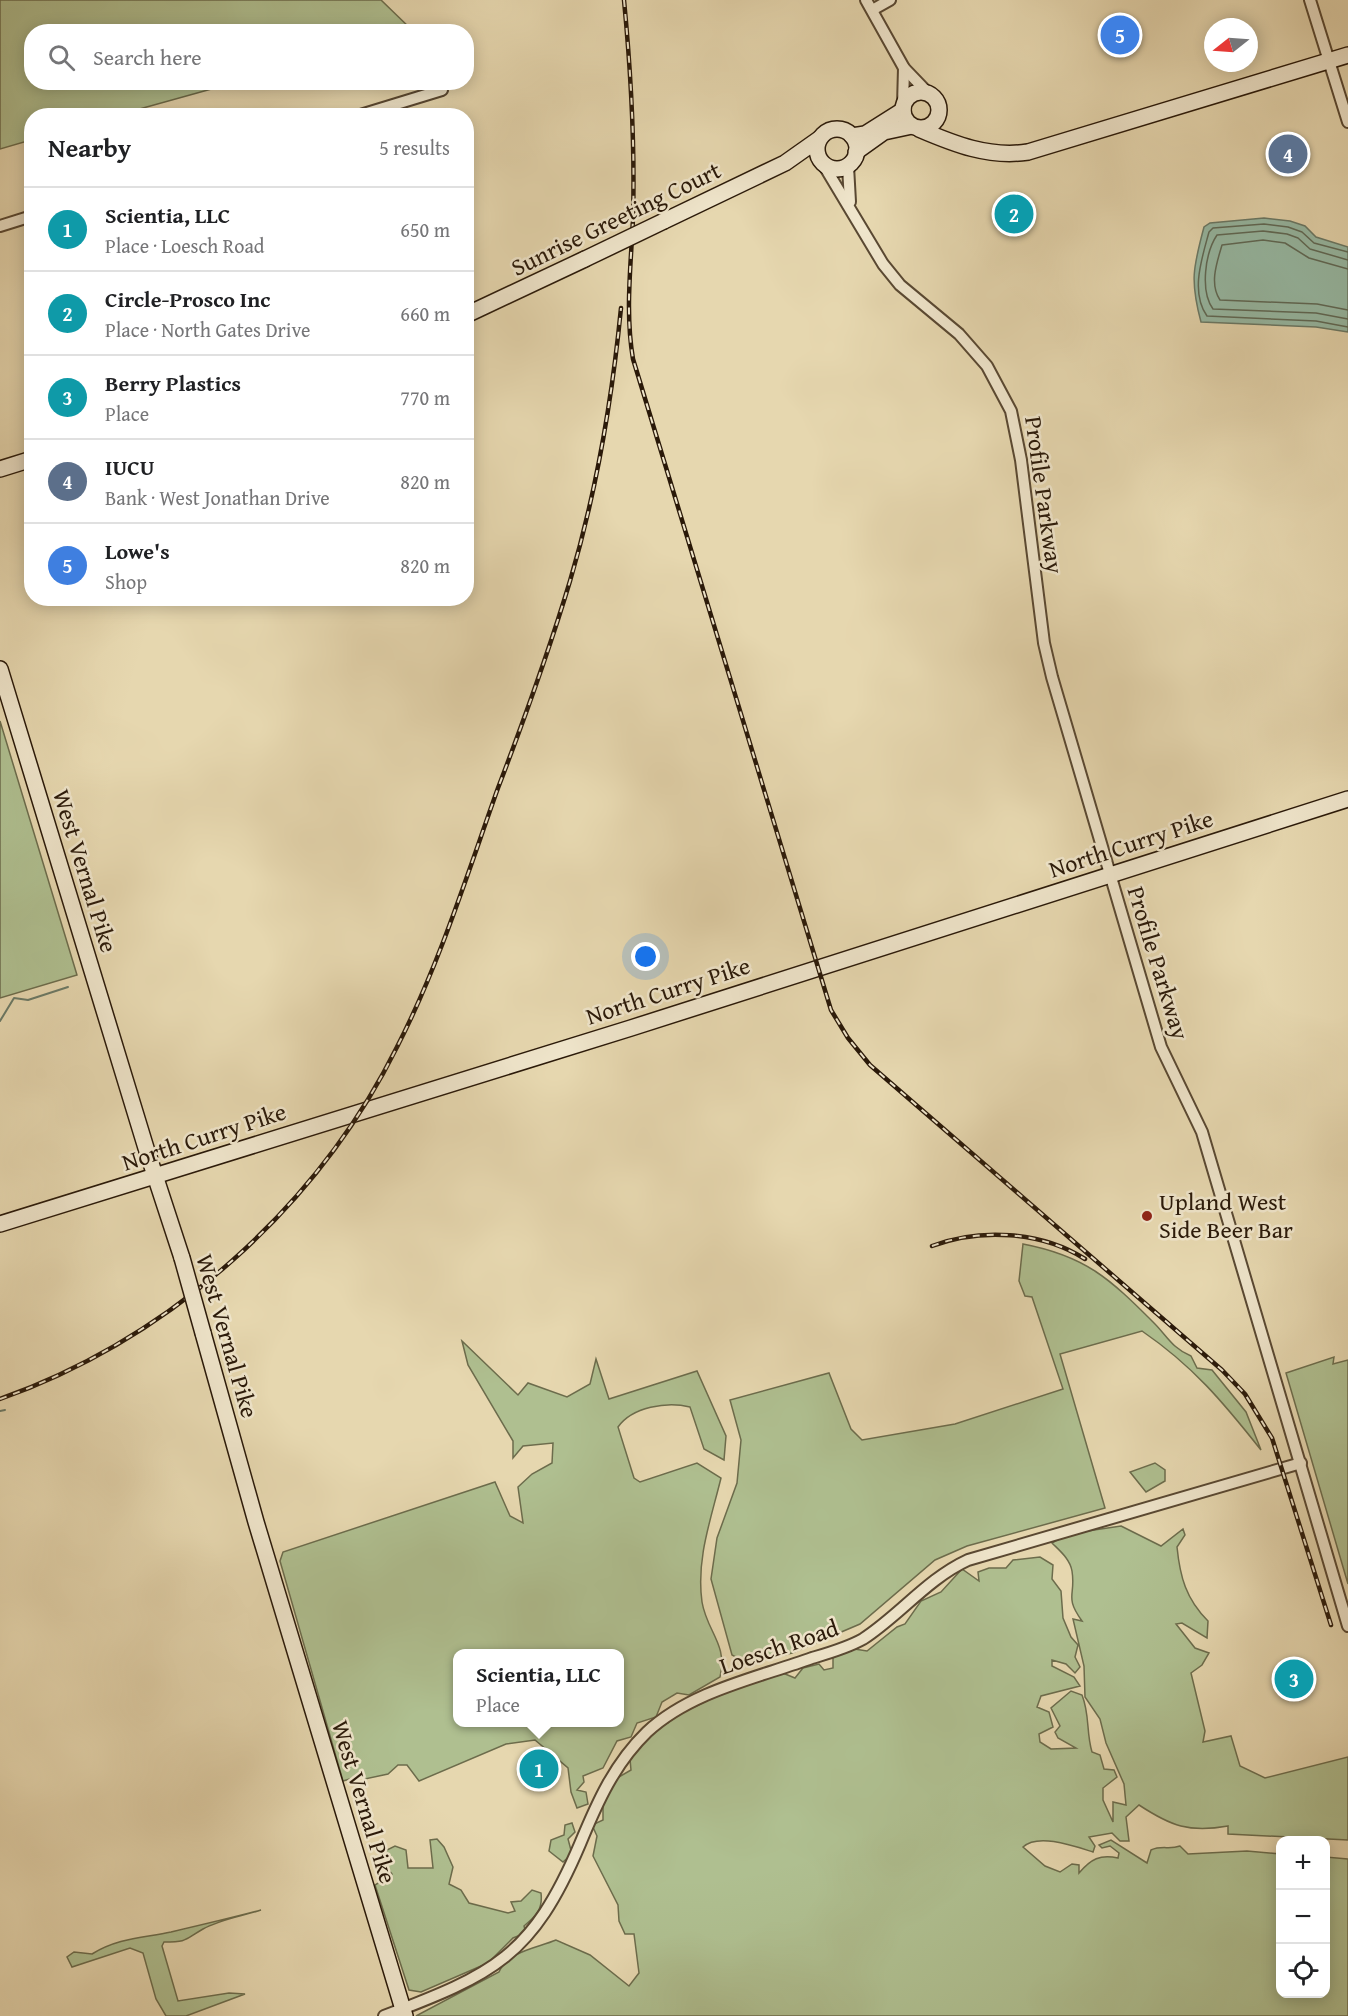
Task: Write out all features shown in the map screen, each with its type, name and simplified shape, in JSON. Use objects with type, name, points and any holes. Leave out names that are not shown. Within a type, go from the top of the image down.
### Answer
[{"type":"street","points":[[890,0],[870,5],[890,46],[904,68],[936,100],[949,142]]},
{"type":"street","points":[[1310,0],[1327,61],[1348,122]]},
{"type":"street","points":[[904,68],[905,119],[916,127],[949,142],[999,154],[1028,152],[1348,55]]},
{"type":"street","points":[[383,108],[442,90]]},
{"type":"street","points":[[852,136],[866,134],[903,107],[916,93],[928,93]]},
{"type":"street","points":[[856,152],[852,136],[847,131],[835,128],[828,130],[819,139],[816,152],[821,162],[835,169],[848,166],[856,152],[884,132],[929,127],[939,115]]},
{"type":"street","name":"Sunrise Greeting Court","points":[[474,311],[785,163],[819,139]]},
{"type":"street","name":"Sunrise Greeting Court","points":[[785,163],[821,162]]},
{"type":"street","name":"Profile Parkway","points":[[821,162],[852,208],[883,264],[900,285],[959,334],[987,366],[1011,411],[1021,460],[1044,644],[1161,1047],[1202,1132],[1348,1626]]},
{"type":"street","name":"Profile Parkway","points":[[848,166],[847,182],[852,208]]},
{"type":"street","points":[[0,226],[24,218]]},
{"type":"street","points":[[0,469],[24,462]]},
{"type":"street","name":"West Vernal Pike","points":[[0,669],[182,1258],[256,1522],[404,2012]]},
{"type":"street","name":"North Curry Pike","points":[[0,1224],[631,1028],[1110,873],[1348,799]]},
{"type":"street","name":"Loesch Road","points":[[384,2016],[404,2012],[481,1976],[520,1944],[538,1925],[562,1886],[613,1773],[633,1747],[671,1714],[721,1690],[863,1639],[937,1578],[968,1560],[1300,1463]]},
{"type":"shaded area","points":[[0,0],[381,0],[406,24],[24,24],[24,90],[208,90],[143,108],[24,108],[24,142],[0,149]]},
{"type":"shaded area","points":[[0,721],[77,975],[0,998]]},
{"type":"shaded area","points":[[1023,1244],[1064,1255],[1096,1272],[1124,1294],[1175,1346],[1191,1356],[1197,1368],[1212,1370],[1246,1412],[1261,1450],[1234,1416],[1192,1371],[1142,1331],[1060,1354],[1105,1508],[967,1546],[935,1560],[860,1624],[792,1653],[749,1664],[732,1655],[711,1579],[717,1538],[737,1483],[741,1440],[730,1400],[829,1373],[851,1429],[862,1440],[955,1424],[1063,1389],[1032,1297],[1025,1296],[1019,1281]]},
{"type":"shaded area","points":[[462,1341],[518,1395],[528,1383],[567,1397],[590,1384],[596,1359],[609,1399],[697,1371],[726,1436],[724,1460],[704,1449],[690,1407],[661,1405],[651,1407],[632,1415],[618,1427],[634,1478],[640,1482],[697,1463],[721,1478],[701,1570],[702,1602],[721,1656],[720,1677],[689,1695],[677,1693],[662,1702],[656,1717],[637,1723],[631,1737],[617,1741],[603,1768],[583,1776],[584,1782],[577,1790],[586,1792],[588,1804],[577,1808],[571,1792],[568,1768],[535,1740],[506,1744],[419,1781],[407,1765],[398,1765],[388,1774],[365,1779],[363,1775],[343,1781],[280,1561],[283,1552],[495,1482],[510,1516],[523,1523],[518,1487],[532,1474],[552,1463],[553,1443],[523,1446],[513,1458],[513,1441],[468,1365]]},
{"type":"shaded area","points":[[1334,1357],[1333,1364],[1348,1360],[1348,1584],[1286,1373]]},
{"type":"shaded area","points":[[1155,1463],[1165,1470],[1165,1481],[1146,1492],[1130,1472]]},
{"type":"shaded area","points":[[1121,1526],[1161,1546],[1183,1529],[1185,1535],[1177,1547],[1182,1578],[1189,1596],[1208,1621],[1207,1638],[1182,1623],[1176,1624],[1195,1648],[1209,1653],[1202,1665],[1191,1673],[1205,1731],[1203,1742],[1231,1736],[1240,1766],[1265,1778],[1348,1757],[1348,1840],[1330,1839],[1330,1836],[1228,1834],[1228,1826],[1191,1828],[1171,1823],[1139,1805],[1126,1817],[1129,1841],[1120,1841],[1112,1833],[1089,1837],[1095,1846],[1093,1852],[1047,1841],[1030,1843],[1023,1847],[1045,1866],[1060,1872],[1072,1864],[1079,1865],[1079,1873],[1088,1864],[1101,1857],[1118,1858],[1119,1853],[1110,1846],[1102,1848],[1099,1845],[1111,1840],[1147,1863],[1151,1850],[1180,1846],[1188,1854],[1247,1851],[1276,1854],[1276,1998],[1330,1998],[1330,1857],[1348,1859],[1348,2016],[416,2016],[499,1972],[509,1959],[516,1955],[556,1940],[590,1955],[629,1986],[639,1973],[634,1934],[625,1934],[619,1921],[618,1905],[593,1856],[597,1836],[592,1825],[603,1820],[603,1799],[612,1781],[631,1770],[630,1759],[655,1729],[668,1723],[675,1716],[707,1701],[712,1695],[773,1669],[795,1678],[803,1668],[819,1664],[824,1670],[833,1668],[833,1656],[848,1648],[867,1651],[897,1627],[905,1624],[921,1601],[941,1592],[962,1569],[979,1581],[978,1572],[989,1568],[1006,1568],[1013,1560],[1040,1557],[1053,1565],[1052,1579],[1061,1591],[1063,1618],[1071,1637],[1078,1645],[1075,1657],[1080,1667],[1075,1673],[1066,1664],[1052,1660],[1052,1666],[1074,1677],[1080,1686],[1041,1696],[1037,1707],[1049,1712],[1053,1727],[1039,1734],[1040,1742],[1051,1749],[1076,1748],[1058,1738],[1055,1732],[1060,1726],[1051,1708],[1071,1691],[1082,1695],[1092,1752],[1100,1755],[1104,1769],[1114,1770],[1117,1777],[1103,1788],[1103,1800],[1113,1822],[1113,1802],[1126,1805],[1124,1784],[1106,1743],[1100,1719],[1085,1697],[1084,1666],[1073,1619],[1082,1621],[1072,1601],[1072,1571],[1067,1559],[1052,1543],[1067,1534]]},
{"type":"shaded area","points":[[572,1823],[575,1832],[568,1839],[572,1854],[563,1862],[549,1851],[551,1840],[564,1835],[565,1825]]},
{"type":"shaded area","points":[[437,1839],[444,1847],[453,1867],[449,1884],[461,1890],[469,1903],[508,1913],[515,1911],[511,1902],[521,1901],[532,1890],[541,1893],[541,1904],[535,1916],[524,1926],[526,1933],[513,1938],[488,1963],[421,1992],[409,1990],[375,1885],[392,1874],[384,1864],[383,1852],[395,1846],[406,1850],[408,1868],[433,1868],[430,1840]]},
{"type":"shaded area","points":[[261,1910],[216,1923],[182,1941],[164,1942],[162,1946],[178,2001],[229,1993],[245,1994],[186,2016],[166,2016],[156,1999],[143,1953],[130,1948],[72,1967],[67,1957],[74,1952],[92,1954],[111,1945],[140,1937],[171,1932]]},
{"type":"water","points":[[1264,218],[1290,221],[1305,226],[1316,237],[1348,247],[1348,332],[1316,327],[1201,322],[1195,296],[1194,274],[1204,227],[1210,223]]},
{"type":"waterway","points":[[0,1021],[14,998],[28,1000],[68,987]]},
{"type":"waterway","points":[[0,1411],[5,1410]]},
{"type":"railway","points":[[624,0],[633,136],[633,218],[629,306],[633,359],[831,1010],[848,1038],[870,1065],[1222,1370],[1245,1394],[1272,1438],[1331,1625]]},
{"type":"railway","points":[[0,1399],[62,1373],[122,1341],[179,1304],[232,1261],[281,1213],[325,1161],[364,1106],[397,1047],[439,952],[554,633],[588,514],[608,412],[621,308]]},
{"type":"railway","points":[[932,1246],[970,1236],[1010,1235],[1049,1243],[1085,1259]]},
{"type":"place","name":"Lowe's","points":[[1120,35]]},
{"type":"place","name":"IUCU","points":[[1288,154]]},
{"type":"place","name":"Circle-Prosco Inc","points":[[1014,214]]},
{"type":"place","name":"Upland West Side Beer Bar","points":[[1147,1216]]},
{"type":"place","name":"Berry Plastics","points":[[1294,1679]]},
{"type":"place","name":"Scientia, LLC","points":[[539,1769]]}]
